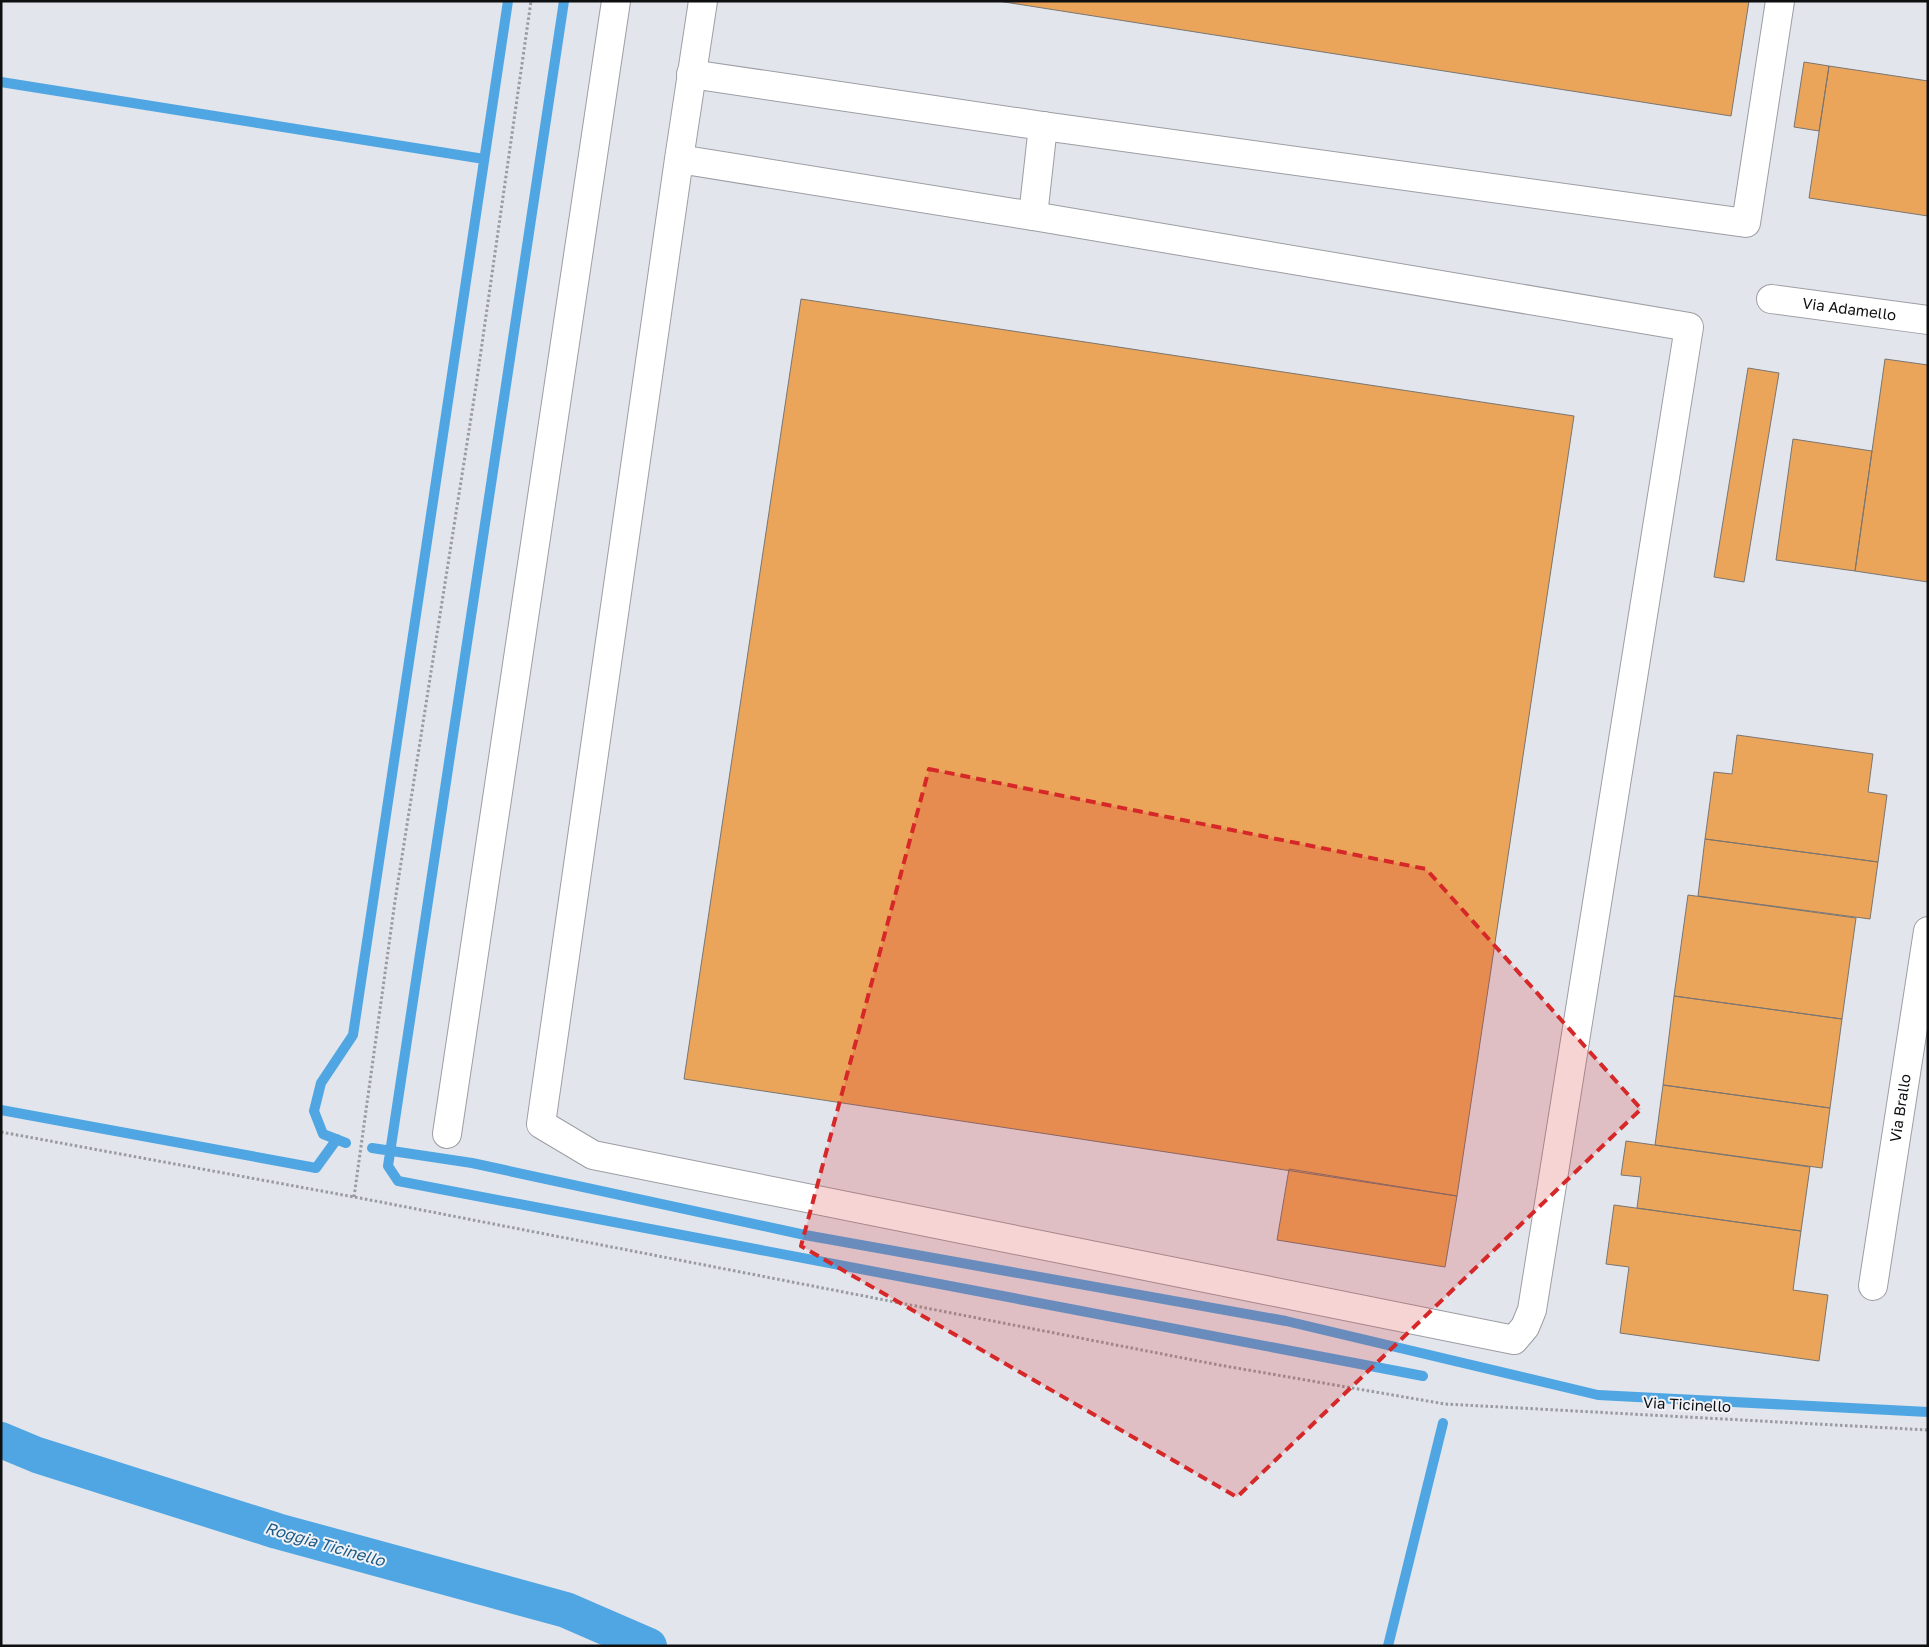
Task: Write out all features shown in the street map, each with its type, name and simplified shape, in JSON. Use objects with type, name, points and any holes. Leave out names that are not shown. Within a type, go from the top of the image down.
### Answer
[{"type":"street","points":[[447,1134],[616,1]]},
{"type":"street","points":[[679,159],[1033,216],[1689,327],[1532,1310],[1525,1327],[1514,1340],[593,1155],[541,1124],[691,74],[703,1]]},
{"type":"street","points":[[691,74],[1043,126],[1746,224],[1780,1]]},
{"type":"street","points":[[1033,216],[1043,126]]},
{"type":"street","name":"Via Adamello","points":[[1770,299],[1928,320]]},
{"type":"street","name":"Via Brallo","points":[[1873,1286],[1928,931]]},
{"type":"path","points":[[354,1197],[396,901],[476,386],[531,1]]},
{"type":"path","name":"Via Ticinello","points":[[1,1132],[354,1197],[1219,1365],[1445,1404],[1928,1430]]},
{"type":"highlighted area","points":[[929,769],[1426,869],[1641,1109],[1237,1497],[801,1246]]},
{"type":"building","points":[[998,1],[1749,1],[1731,116]]},
{"type":"building","points":[[1804,62],[1829,66],[1819,131],[1794,127]]},
{"type":"building","points":[[1829,66],[1928,81],[1928,216],[1809,198]]},
{"type":"building","points":[[801,299],[1574,416],[1457,1196],[684,1079]]},
{"type":"building","points":[[1885,359],[1928,365],[1928,582],[1855,571]]},
{"type":"building","points":[[1748,368],[1779,373],[1744,582],[1714,577]]},
{"type":"building","points":[[1793,439],[1872,451],[1855,571],[1776,560]]},
{"type":"building","points":[[1737,735],[1873,754],[1868,792],[1887,795],[1878,862],[1705,839],[1714,772],[1732,774]]},
{"type":"building","points":[[1705,839],[1878,862],[1870,919],[1698,896]]},
{"type":"building","points":[[1688,895],[1856,918],[1842,1019],[1674,996]]},
{"type":"building","points":[[1674,996],[1842,1019],[1830,1108],[1663,1085]]},
{"type":"building","points":[[1663,1085],[1830,1108],[1822,1168],[1655,1145]]},
{"type":"building","points":[[1626,1141],[1810,1167],[1801,1231],[1637,1208],[1641,1177],[1621,1175]]},
{"type":"building","points":[[1289,1169],[1457,1196],[1445,1267],[1277,1240]]},
{"type":"building","points":[[1614,1205],[1801,1231],[1793,1290],[1828,1295],[1819,1361],[1620,1333],[1629,1267],[1606,1264]]},
{"type":"waterway","points":[[346,1143],[323,1134],[314,1111],[321,1083],[353,1035],[508,1]]},
{"type":"waterway","points":[[564,1],[388,1166],[398,1181],[1423,1376]]},
{"type":"waterway","points":[[1,82],[484,159]]},
{"type":"waterway","points":[[1,1110],[316,1168],[337,1139]]},
{"type":"waterway","points":[[372,1148],[472,1163],[805,1235],[1286,1321],[1598,1395],[1928,1412]]},
{"type":"waterway","points":[[1388,1646],[1443,1423]]},
{"type":"waterway","name":"Roggia Ticinello","points":[[1,1440],[37,1455],[277,1531],[566,1610],[649,1646]]}]
